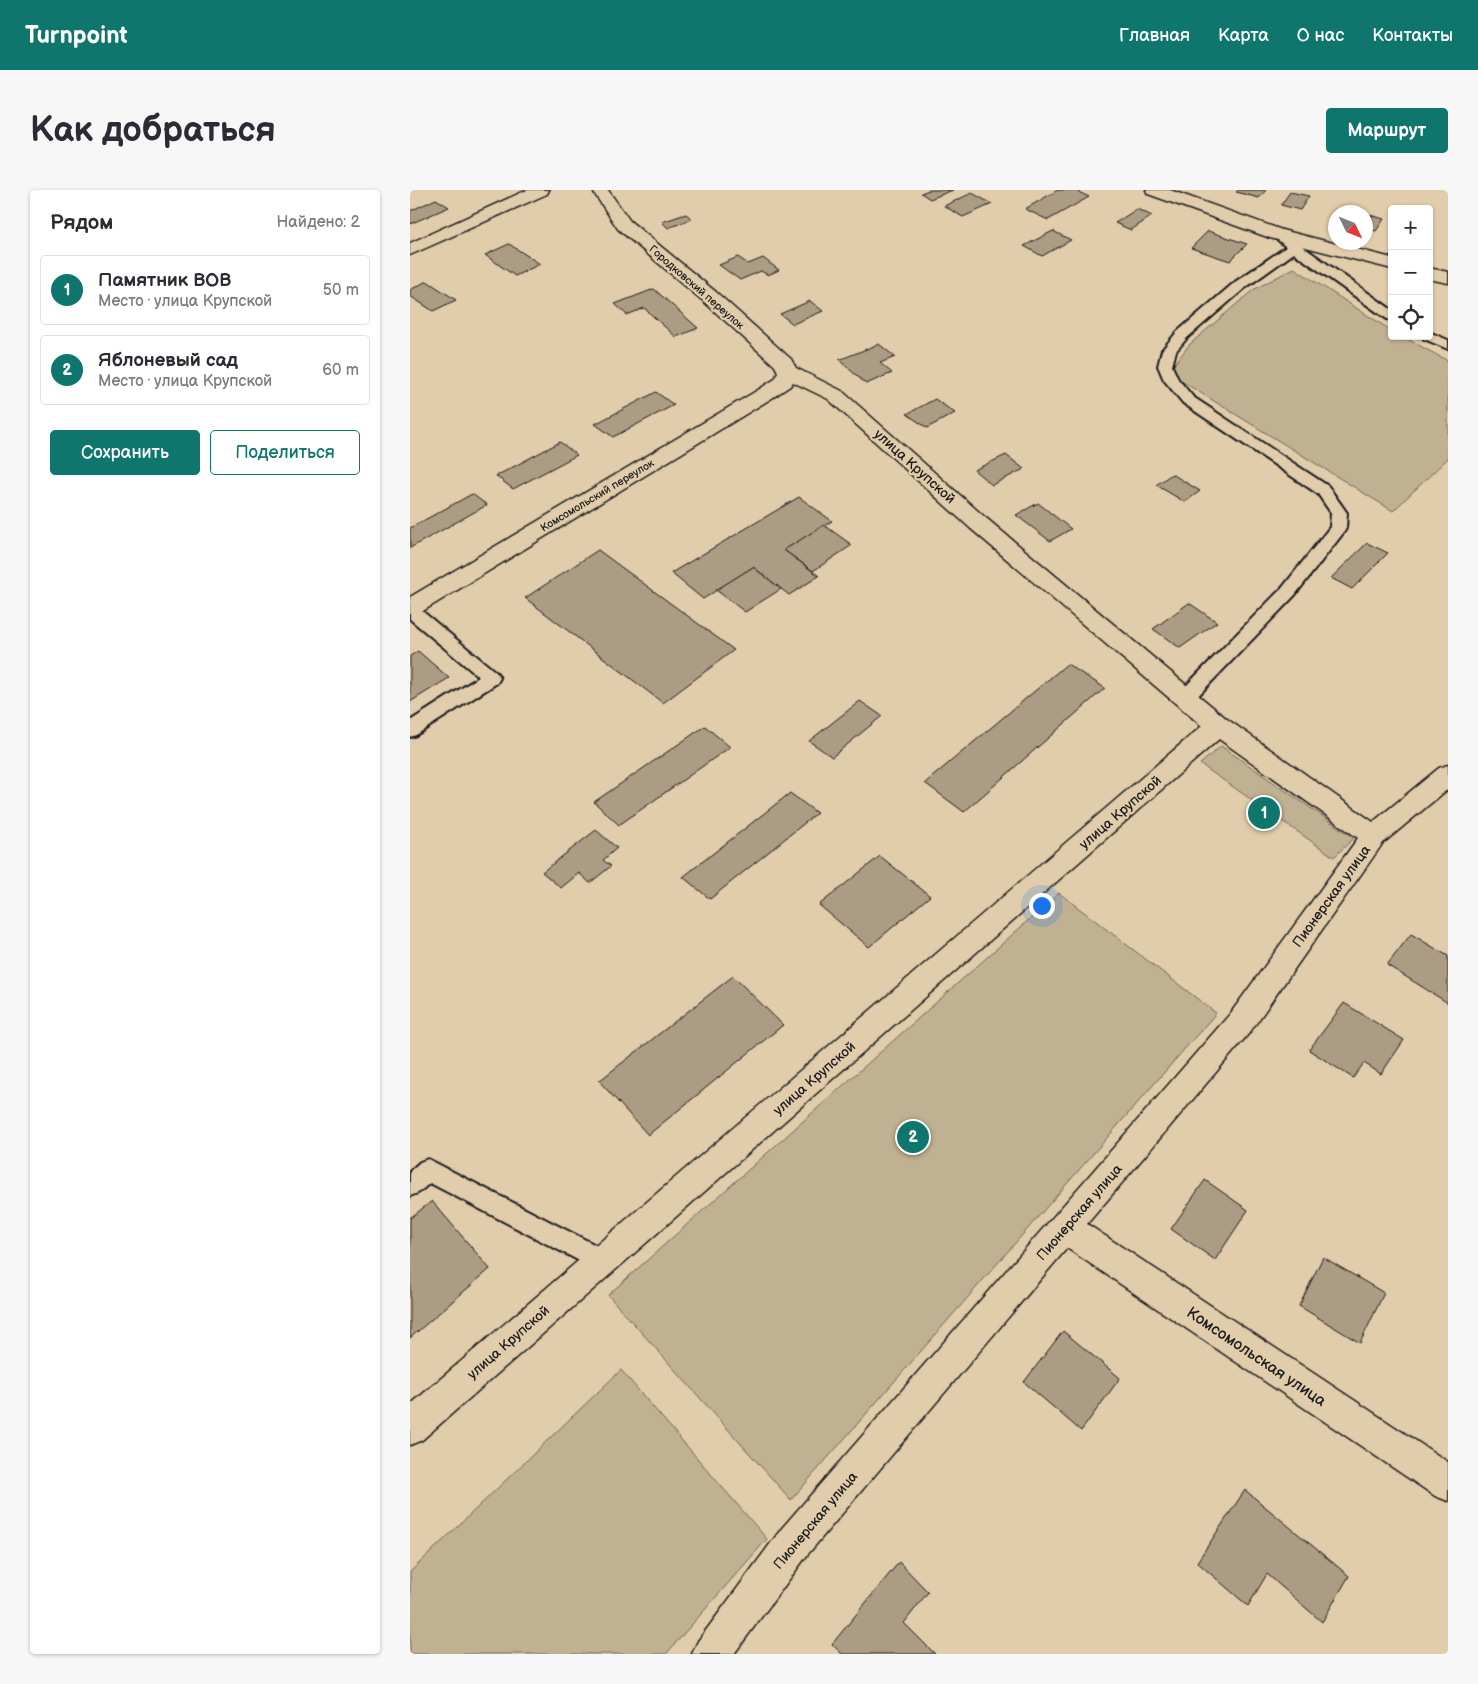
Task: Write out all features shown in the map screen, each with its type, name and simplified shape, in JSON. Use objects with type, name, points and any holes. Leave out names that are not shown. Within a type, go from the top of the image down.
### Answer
[{"type":"street","points":[[410,250],[541,190]]},
{"type":"street","name":"Городковский переулок","points":[[600,190],[624,225],[716,302],[784,363],[786,377]]},
{"type":"street","points":[[1154,190],[1276,234],[1388,263]]},
{"type":"street","points":[[1433,274],[1448,278]]},
{"type":"street","name":"Комсомольский переулок","points":[[410,609],[786,377]]},
{"type":"street","name":"улица Крупской","points":[[786,377],[835,395],[978,523],[1218,726],[1374,836]]},
{"type":"street","name":"улица Крупской","points":[[410,1428],[1218,726]]},
{"type":"street","name":"Пионерская улица","points":[[711,1654],[795,1541],[1240,1023],[1374,836],[1448,775]]},
{"type":"street","name":"Комсомольская улица","points":[[1065,1228],[1448,1483]]},
{"type":"lane","points":[[1276,234],[1388,313]]},
{"type":"lane","points":[[1184,698],[1289,591],[1338,528],[1339,512],[1322,490],[1188,400],[1171,380],[1165,366],[1169,350],[1182,335],[1240,285],[1294,247]]},
{"type":"lane","points":[[1433,338],[1448,345]]},
{"type":"lane","points":[[410,609],[490,678],[410,730]]},
{"type":"lane","points":[[410,1184],[428,1170],[603,1261]]},
{"type":"shaded area","points":[[1294,268],[1388,328],[1388,340],[1409,340],[1448,361],[1448,458],[1393,511],[1178,379],[1172,367],[1190,344],[1253,290]]},
{"type":"shaded area","points":[[1221,746],[1354,838],[1334,857],[1200,764]]},
{"type":"shaded area","points":[[1059,893],[1216,1013],[791,1500],[608,1295]]},
{"type":"shaded area","points":[[621,1370],[767,1539],[666,1654],[410,1654],[410,1572]]},
{"type":"building","points":[[929,190],[953,190],[930,199],[921,193]]},
{"type":"building","points":[[1058,190],[1074,190],[1089,197],[1048,220],[1025,209]]},
{"type":"building","points":[[1238,190],[1266,190],[1259,198],[1236,192]]},
{"type":"building","points":[[1290,192],[1309,196],[1300,210],[1281,205]]},
{"type":"building","points":[[972,193],[992,204],[963,217],[944,206]]},
{"type":"building","points":[[436,199],[449,207],[410,224],[410,211]]},
{"type":"building","points":[[1137,209],[1152,216],[1131,230],[1115,223]]},
{"type":"building","points":[[686,214],[692,219],[668,228],[662,222]]},
{"type":"building","points":[[1373,216],[1384,219],[1376,231],[1373,230]]},
{"type":"building","points":[[1053,231],[1071,240],[1042,256],[1024,246]]},
{"type":"building","points":[[1208,231],[1247,244],[1230,261],[1191,248]]},
{"type":"building","points":[[509,244],[540,264],[515,276],[485,255]]},
{"type":"building","points":[[738,257],[748,264],[763,258],[779,270],[768,275],[761,271],[740,280],[719,265]]},
{"type":"building","points":[[427,281],[456,300],[433,311],[410,296],[410,290]]},
{"type":"building","points":[[654,289],[698,328],[676,337],[644,308],[627,315],[615,304]]},
{"type":"building","points":[[810,301],[823,311],[793,324],[780,314]]},
{"type":"building","points":[[879,344],[895,357],[880,363],[892,373],[866,384],[839,360]]},
{"type":"building","points":[[656,392],[674,405],[613,437],[595,424]]},
{"type":"building","points":[[935,399],[955,413],[927,428],[907,414]]},
{"type":"building","points":[[560,442],[577,455],[513,489],[496,476]]},
{"type":"building","points":[[1006,455],[1024,469],[992,485],[974,470]]},
{"type":"building","points":[[1172,474],[1200,491],[1185,502],[1156,485]]},
{"type":"building","points":[[472,494],[487,505],[410,548],[410,528]]},
{"type":"building","points":[[799,497],[832,521],[784,550],[819,576],[789,595],[753,567],[703,599],[671,573]]},
{"type":"building","points":[[1038,503],[1071,529],[1050,541],[1016,515]]},
{"type":"building","points":[[824,525],[852,545],[813,571],[784,550]]},
{"type":"building","points":[[1367,543],[1388,553],[1352,589],[1331,578]]},
{"type":"building","points":[[598,550],[734,650],[663,703],[525,598]]},
{"type":"building","points":[[753,567],[781,589],[745,612],[716,590]]},
{"type":"building","points":[[1189,603],[1217,622],[1180,648],[1153,629]]},
{"type":"building","points":[[418,651],[449,678],[410,702],[410,656]]},
{"type":"building","points":[[1067,664],[1105,688],[964,812],[925,783]]},
{"type":"building","points":[[860,701],[882,716],[832,757],[809,741]]},
{"type":"building","points":[[705,726],[730,747],[619,825],[594,802]]},
{"type":"building","points":[[790,793],[817,813],[710,899],[683,877]]},
{"type":"building","points":[[596,830],[617,848],[603,860],[611,866],[590,883],[579,873],[561,888],[542,872]]},
{"type":"building","points":[[880,856],[930,896],[869,947],[819,905]]},
{"type":"building","points":[[1411,934],[1448,956],[1448,1003],[1387,965]]},
{"type":"building","points":[[733,976],[783,1025],[648,1135],[599,1081]]},
{"type":"building","points":[[1344,1003],[1404,1040],[1381,1074],[1364,1063],[1353,1078],[1309,1050]]},
{"type":"building","points":[[1205,1180],[1248,1210],[1215,1260],[1171,1229]]},
{"type":"building","points":[[432,1201],[490,1269],[410,1338],[410,1218]]},
{"type":"building","points":[[1323,1257],[1384,1293],[1360,1343],[1299,1306]]},
{"type":"building","points":[[1063,1331],[1120,1378],[1081,1431],[1024,1382]]},
{"type":"building","points":[[1245,1490],[1349,1576],[1322,1622],[1267,1574],[1248,1606],[1197,1562]]},
{"type":"building","points":[[899,1562],[928,1592],[904,1623],[935,1654],[842,1654],[832,1644]]},
{"type":"place","name":"Памятник ВОВ","points":[[1264,813]]},
{"type":"place","name":"Яблоневый сад","points":[[913,1137]]}]
